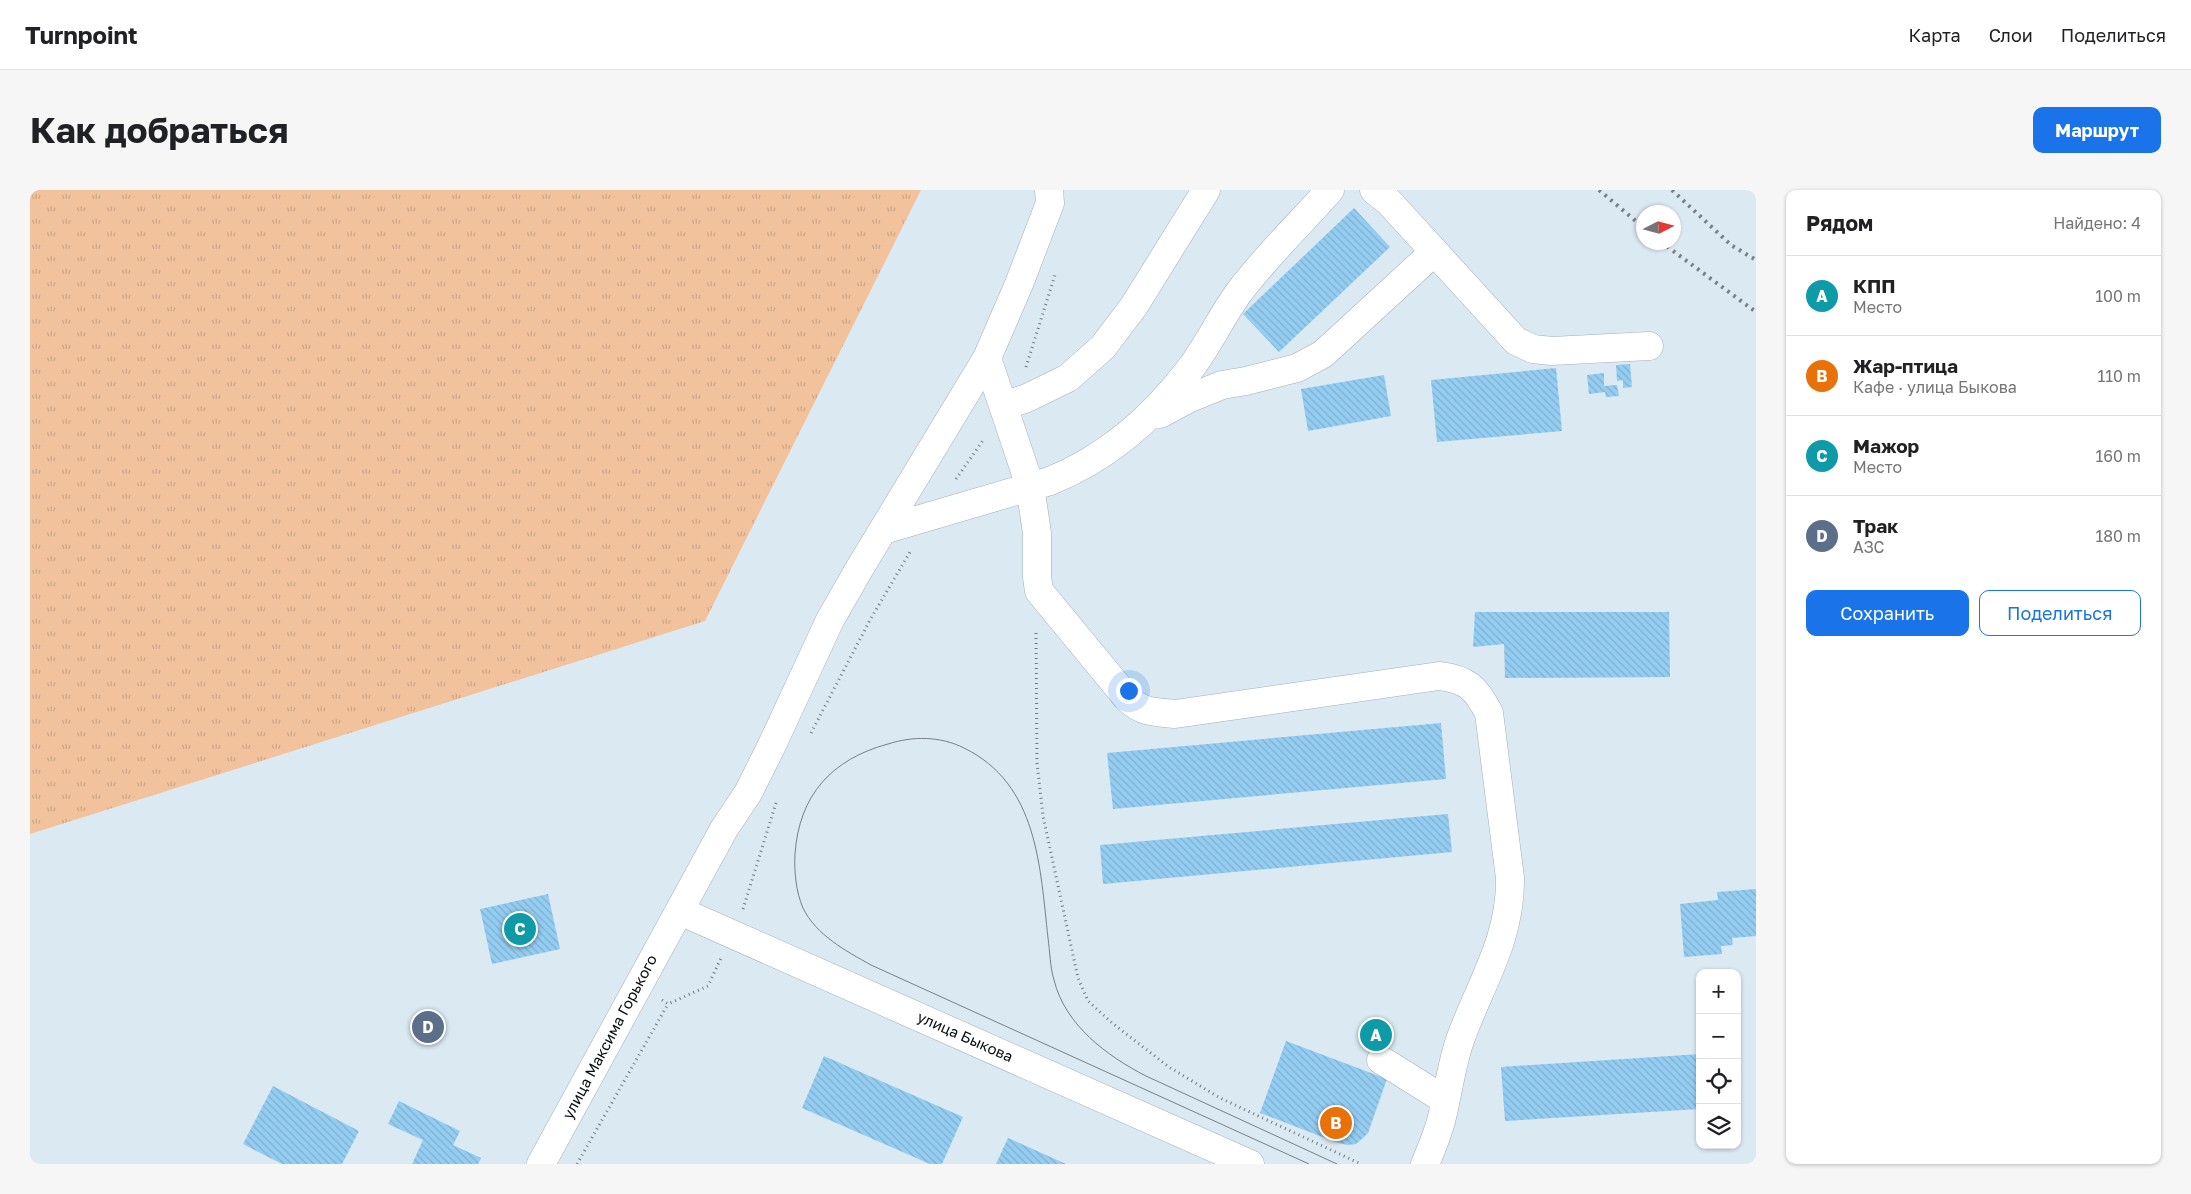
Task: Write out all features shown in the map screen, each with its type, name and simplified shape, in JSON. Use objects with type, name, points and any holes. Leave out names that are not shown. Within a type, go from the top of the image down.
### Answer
[{"type":"street","points":[[1004,406],[1027,398],[1068,378],[1103,348],[1134,306],[1206,190]]},
{"type":"street","points":[[884,530],[1070,473],[1115,446],[1143,423],[1190,369],[1236,296],[1330,190]]},
{"type":"street","points":[[1374,190],[1389,202],[1516,341],[1533,349],[1552,351],[1649,346]]},
{"type":"street","name":"улица Максима Горького","points":[[541,1164],[724,829],[752,785],[830,620],[987,358],[1020,284],[1051,194]]},
{"type":"street","points":[[1143,423],[1190,398],[1222,385],[1298,368],[1323,354],[1434,252]]},
{"type":"street","points":[[987,358],[1030,486],[1037,533],[1037,577],[1040,590],[1128,699],[1138,708],[1175,714],[1439,676],[1456,678],[1469,685],[1482,699],[1489,713],[1510,878],[1510,902],[1498,949],[1460,1040],[1436,1138],[1426,1164]]},
{"type":"street","name":"улица Быкова","points":[[680,911],[1250,1164]]},
{"type":"street","points":[[1381,1060],[1445,1100]]},
{"type":"path","points":[[807,739],[878,606],[931,516],[1016,389],[1028,362],[1056,272]]},
{"type":"path","points":[[1040,590],[1036,612],[1035,664],[1040,788],[1043,816],[1078,978],[1088,1001],[1112,1023],[1169,1067],[1220,1098],[1361,1164]]},
{"type":"path","points":[[577,1164],[668,1004],[708,986],[742,912],[778,799]]},
{"type":"path","points":[[638,986],[668,1004]]},
{"type":"green space","points":[[30,190],[921,190],[705,621],[30,834]]},
{"type":"building","points":[[1354,208],[1390,247],[1279,352],[1243,314]]},
{"type":"building","points":[[1630,364],[1632,387],[1623,388],[1623,380],[1617,381],[1616,365]]},
{"type":"building","points":[[1556,368],[1562,431],[1437,442],[1431,380]]},
{"type":"building","points":[[1604,373],[1604,386],[1617,385],[1619,396],[1606,397],[1605,392],[1589,394],[1587,375]]},
{"type":"building","points":[[1384,375],[1391,416],[1308,431],[1301,389]]},
{"type":"building","points":[[1475,612],[1669,612],[1670,677],[1505,678],[1504,644],[1473,647]]},
{"type":"building","points":[[1441,723],[1446,779],[1113,809],[1107,753]]},
{"type":"building","points":[[1448,814],[1452,852],[1103,884],[1100,845]]},
{"type":"building","points":[[1756,889],[1756,936],[1732,938],[1733,945],[1721,946],[1722,954],[1684,957],[1680,904],[1718,900],[1717,892]]},
{"type":"building","points":[[548,894],[560,949],[492,964],[480,909]]},
{"type":"building","points":[[1369,1024],[1388,1032],[1382,1046],[1363,1039]]},
{"type":"building","points":[[1286,1041],[1387,1079],[1368,1133],[1356,1144],[1338,1143],[1260,1113]]},
{"type":"building","points":[[1696,1054],[1696,1109],[1505,1121],[1501,1067]]},
{"type":"building","points":[[824,1056],[963,1117],[942,1164],[930,1164],[802,1108]]},
{"type":"building","points":[[273,1086],[359,1131],[342,1164],[282,1164],[243,1144]]},
{"type":"building","points":[[399,1101],[460,1131],[453,1145],[481,1158],[478,1164],[412,1164],[423,1140],[388,1124]]},
{"type":"building","points":[[1008,1138],[1066,1164],[996,1164]]},
{"type":"tram line","points":[[1309,1164],[871,965],[832,941],[816,926],[803,908],[795,874],[795,854],[803,814],[811,797],[822,782],[850,759],[897,741],[926,738],[946,741],[964,748],[989,764],[1007,783],[1021,805],[1031,830],[1042,883],[1053,975],[1060,996],[1078,1025],[1103,1049],[1131,1068],[1337,1164]]},
{"type":"railway","points":[[1599,190],[1636,221]]},
{"type":"railway","points":[[1672,190],[1731,245],[1756,260]]},
{"type":"railway","points":[[1672,250],[1756,312]]},
{"type":"place","name":"Мажор","points":[[520,929]]},
{"type":"place","name":"Трак","points":[[428,1027]]},
{"type":"place","name":"КПП","points":[[1376,1035]]},
{"type":"place","name":"Жар-птица","points":[[1336,1123]]}]
